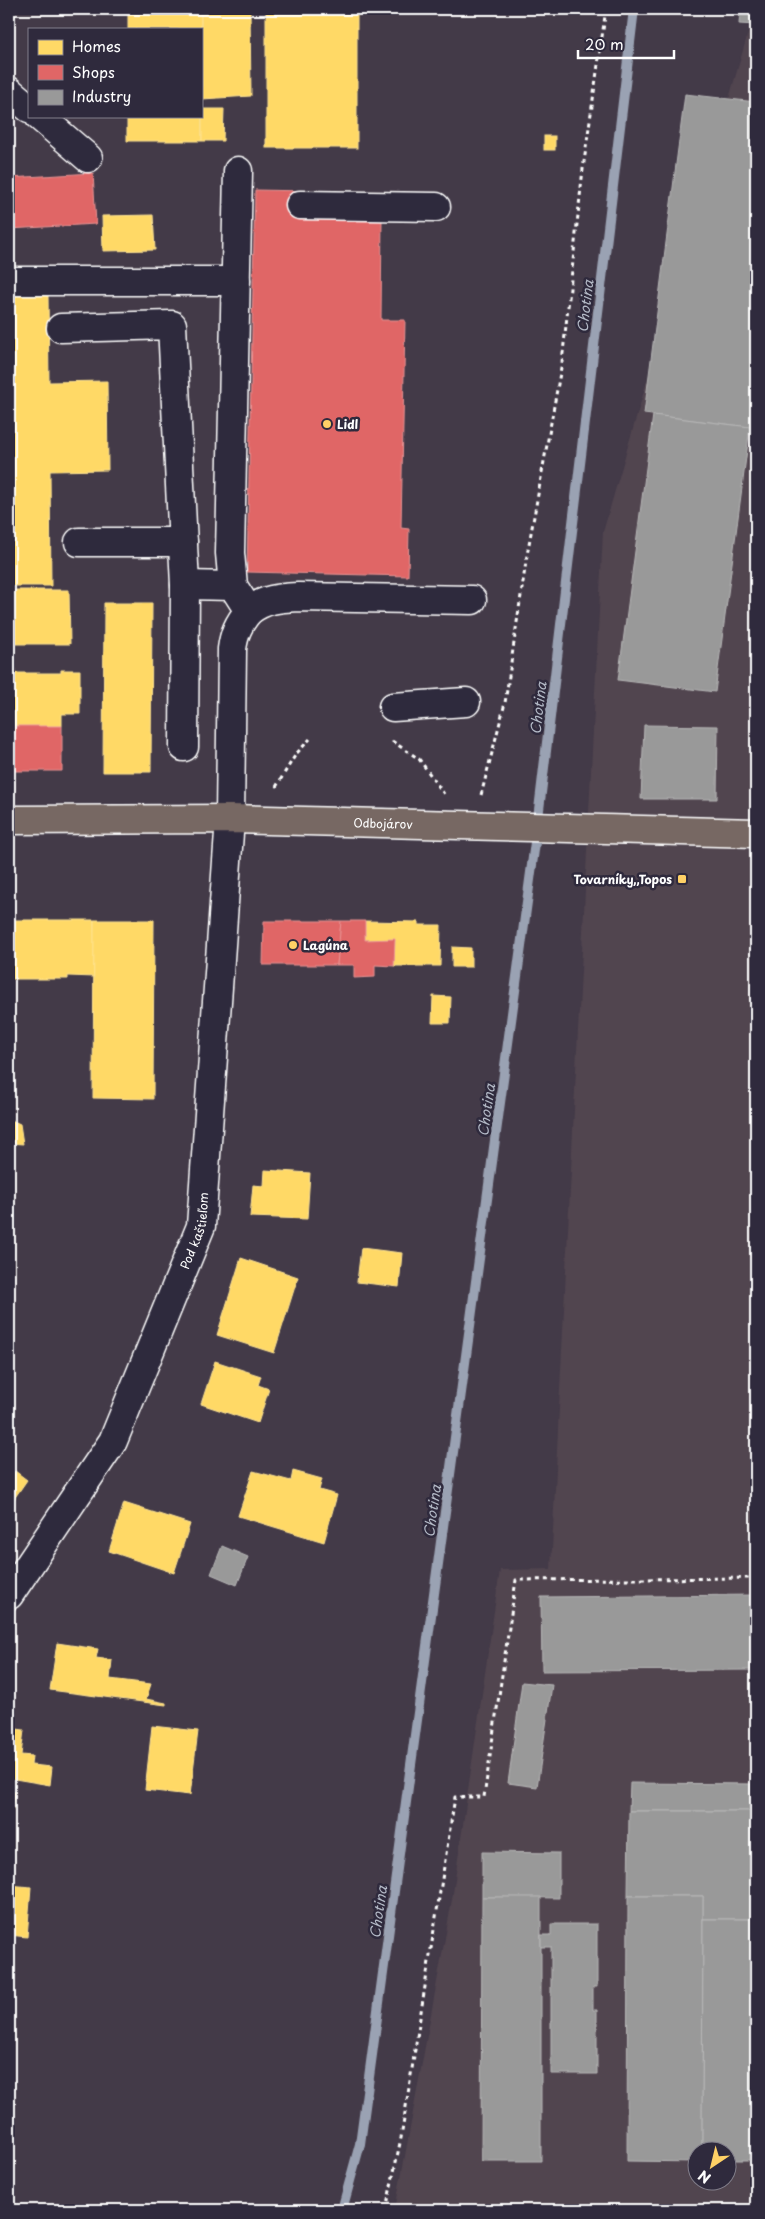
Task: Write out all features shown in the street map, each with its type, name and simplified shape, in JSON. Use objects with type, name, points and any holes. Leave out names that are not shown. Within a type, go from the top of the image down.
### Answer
[{"type":"main road","name":"Odbojárov","points":[[9,820],[230,819],[484,825],[580,830],[756,832]]},
{"type":"street","points":[[9,91],[28,107]]},
{"type":"street","points":[[41,118],[88,158]]},
{"type":"street","points":[[238,171],[230,553],[233,586],[248,611],[273,598],[472,600]]},
{"type":"street","points":[[300,205],[436,207]]},
{"type":"street","points":[[9,281],[236,281]]},
{"type":"street","points":[[61,328],[172,325],[185,585],[184,747]]},
{"type":"street","points":[[79,542],[183,542]]},
{"type":"street","points":[[185,585],[233,586]]},
{"type":"street","name":"Pod kaštieľom","points":[[9,1595],[113,1441],[201,1226],[230,819],[232,649],[234,634],[248,611]]},
{"type":"street","points":[[393,708],[466,702]]},
{"type":"path","points":[[484,825],[479,803],[505,703],[527,555],[562,362],[583,169],[606,9]]},
{"type":"path","points":[[276,787],[296,754],[310,739]]},
{"type":"path","points":[[392,741],[419,759],[449,801]]},
{"type":"path","points":[[386,2210],[401,2138],[455,1797],[484,1797],[516,1580],[756,1578]]},
{"type":"shaded area","points":[[755,9],[756,2210],[395,2210],[452,1900],[500,1570],[551,1569],[603,532]]},
{"type":"building: Homes","points":[[128,9],[201,9],[201,28],[128,28]]},
{"type":"building: Homes","points":[[201,9],[250,9],[251,96],[202,99]]},
{"type":"building: Homes","points":[[266,9],[357,9],[357,148],[266,148]]},
{"type":"building: Homes","points":[[202,109],[224,109],[223,141],[202,141]]},
{"type":"building: Homes","points":[[127,118],[202,118],[202,141],[127,141]]},
{"type":"building: Homes","points":[[544,136],[555,136],[555,150],[544,150]]},
{"type":"building: Homes","points":[[153,215],[155,250],[103,251],[102,216]]},
{"type":"building: Homes","points":[[48,295],[49,382],[107,381],[108,470],[50,471],[51,586],[9,586],[9,296]]},
{"type":"building: Homes","points":[[15,590],[69,590],[70,644],[15,644]]},
{"type":"building: Homes","points":[[104,603],[152,603],[151,772],[103,772]]},
{"type":"building: Homes","points":[[9,669],[16,669],[15,673],[61,673],[61,670],[80,670],[80,714],[62,714],[62,726],[15,726],[15,733],[9,732]]},
{"type":"building: Homes","points":[[9,920],[94,920],[95,977],[68,976],[68,979],[9,979]]},
{"type":"building: Homes","points":[[94,920],[154,920],[153,1099],[93,1098]]},
{"type":"building: Homes","points":[[365,921],[419,922],[419,925],[441,925],[440,966],[394,966],[395,939],[365,940]]},
{"type":"building: Homes","points":[[452,947],[471,948],[471,967],[452,967]]},
{"type":"building: Homes","points":[[433,996],[451,997],[450,1023],[432,1023]]},
{"type":"building: Homes","points":[[9,1119],[20,1124],[23,1144],[9,1143]]},
{"type":"building: Homes","points":[[265,1170],[310,1173],[307,1219],[250,1217],[253,1185],[264,1186]]},
{"type":"building: Homes","points":[[361,1248],[402,1253],[399,1287],[357,1282]]},
{"type":"building: Homes","points":[[241,1258],[298,1277],[274,1353],[217,1335]]},
{"type":"building: Homes","points":[[215,1361],[261,1376],[258,1385],[269,1389],[258,1423],[201,1404]]},
{"type":"building: Homes","points":[[15,1471],[27,1480],[9,1506],[9,1480]]},
{"type":"building: Homes","points":[[253,1471],[291,1481],[293,1471],[322,1479],[319,1490],[337,1495],[324,1542],[238,1516]]},
{"type":"building: Homes","points":[[124,1503],[190,1524],[174,1573],[109,1551]]},
{"type":"building: Homes","points":[[57,1643],[98,1649],[96,1658],[112,1660],[110,1679],[151,1684],[146,1699],[166,1703],[166,1705],[50,1690]]},
{"type":"building: Homes","points":[[152,1726],[198,1731],[190,1795],[145,1790]]},
{"type":"building: Homes","points":[[9,1728],[24,1730],[21,1755],[32,1756],[31,1765],[52,1767],[50,1785],[9,1778]]},
{"type":"building: Homes","points":[[9,1791],[15,1792],[13,1809],[9,1809]]},
{"type":"building: Homes","points":[[9,1885],[31,1887],[27,1937],[9,1935]]},
{"type":"building: Shops","points":[[93,173],[96,224],[9,229],[9,178]]},
{"type":"building: Shops","name":"Lidl","points":[[255,190],[308,191],[308,193],[296,192],[295,217],[382,219],[381,320],[405,320],[401,528],[409,529],[408,576],[247,572]]},
{"type":"building: Shops","points":[[15,726],[62,726],[62,771],[9,771],[9,732],[15,733]]},
{"type":"building: Shops","points":[[264,921],[341,921],[337,965],[263,965]]},
{"type":"building: Shops","points":[[341,921],[365,921],[365,940],[395,939],[394,966],[375,965],[375,977],[354,978],[354,965],[337,965]]},
{"type":"building: Industry","points":[[740,9],[756,9],[756,25],[739,24]]},
{"type":"building: Industry","points":[[685,94],[756,102],[756,375],[750,427],[644,414]]},
{"type":"building: Industry","points":[[653,415],[750,427],[715,692],[618,680]]},
{"type":"building: Industry","points":[[644,725],[718,726],[717,799],[641,799]]},
{"type":"building: Industry","points":[[222,1546],[248,1557],[237,1585],[211,1574]]},
{"type":"building: Industry","points":[[756,1595],[756,1670],[542,1671],[541,1597]]},
{"type":"building: Industry","points":[[522,1682],[552,1685],[537,1787],[508,1783]]},
{"type":"building: Industry","points":[[630,1783],[756,1784],[756,1811],[629,1811]]},
{"type":"building: Industry","points":[[629,1811],[756,1811],[756,1919],[703,1919],[703,1896],[628,1896]]},
{"type":"building: Industry","points":[[482,1852],[559,1853],[559,1898],[482,1897]]},
{"type":"building: Industry","points":[[628,1896],[703,1896],[702,2142],[688,2142],[688,2162],[627,2161]]},
{"type":"building: Industry","points":[[482,1897],[541,1897],[541,2161],[481,2161]]},
{"type":"building: Industry","points":[[703,1919],[756,1919],[756,2160],[738,2160],[738,2142],[702,2142]]},
{"type":"building: Industry","points":[[551,1924],[597,1924],[597,1987],[593,1987],[593,2010],[597,2010],[597,2074],[551,2074],[551,1947],[541,1947],[541,1935],[551,1935]]},
{"type":"waterway","name":"Chotina","points":[[342,2210],[360,2144],[536,835],[634,9]]},
{"type":"place","name":"Lidl","points":[[327,424]]},
{"type":"place","name":"Tovarníky,,Topos","points":[[682,879]]},
{"type":"place","name":"Lagúna","points":[[293,945]]}]
